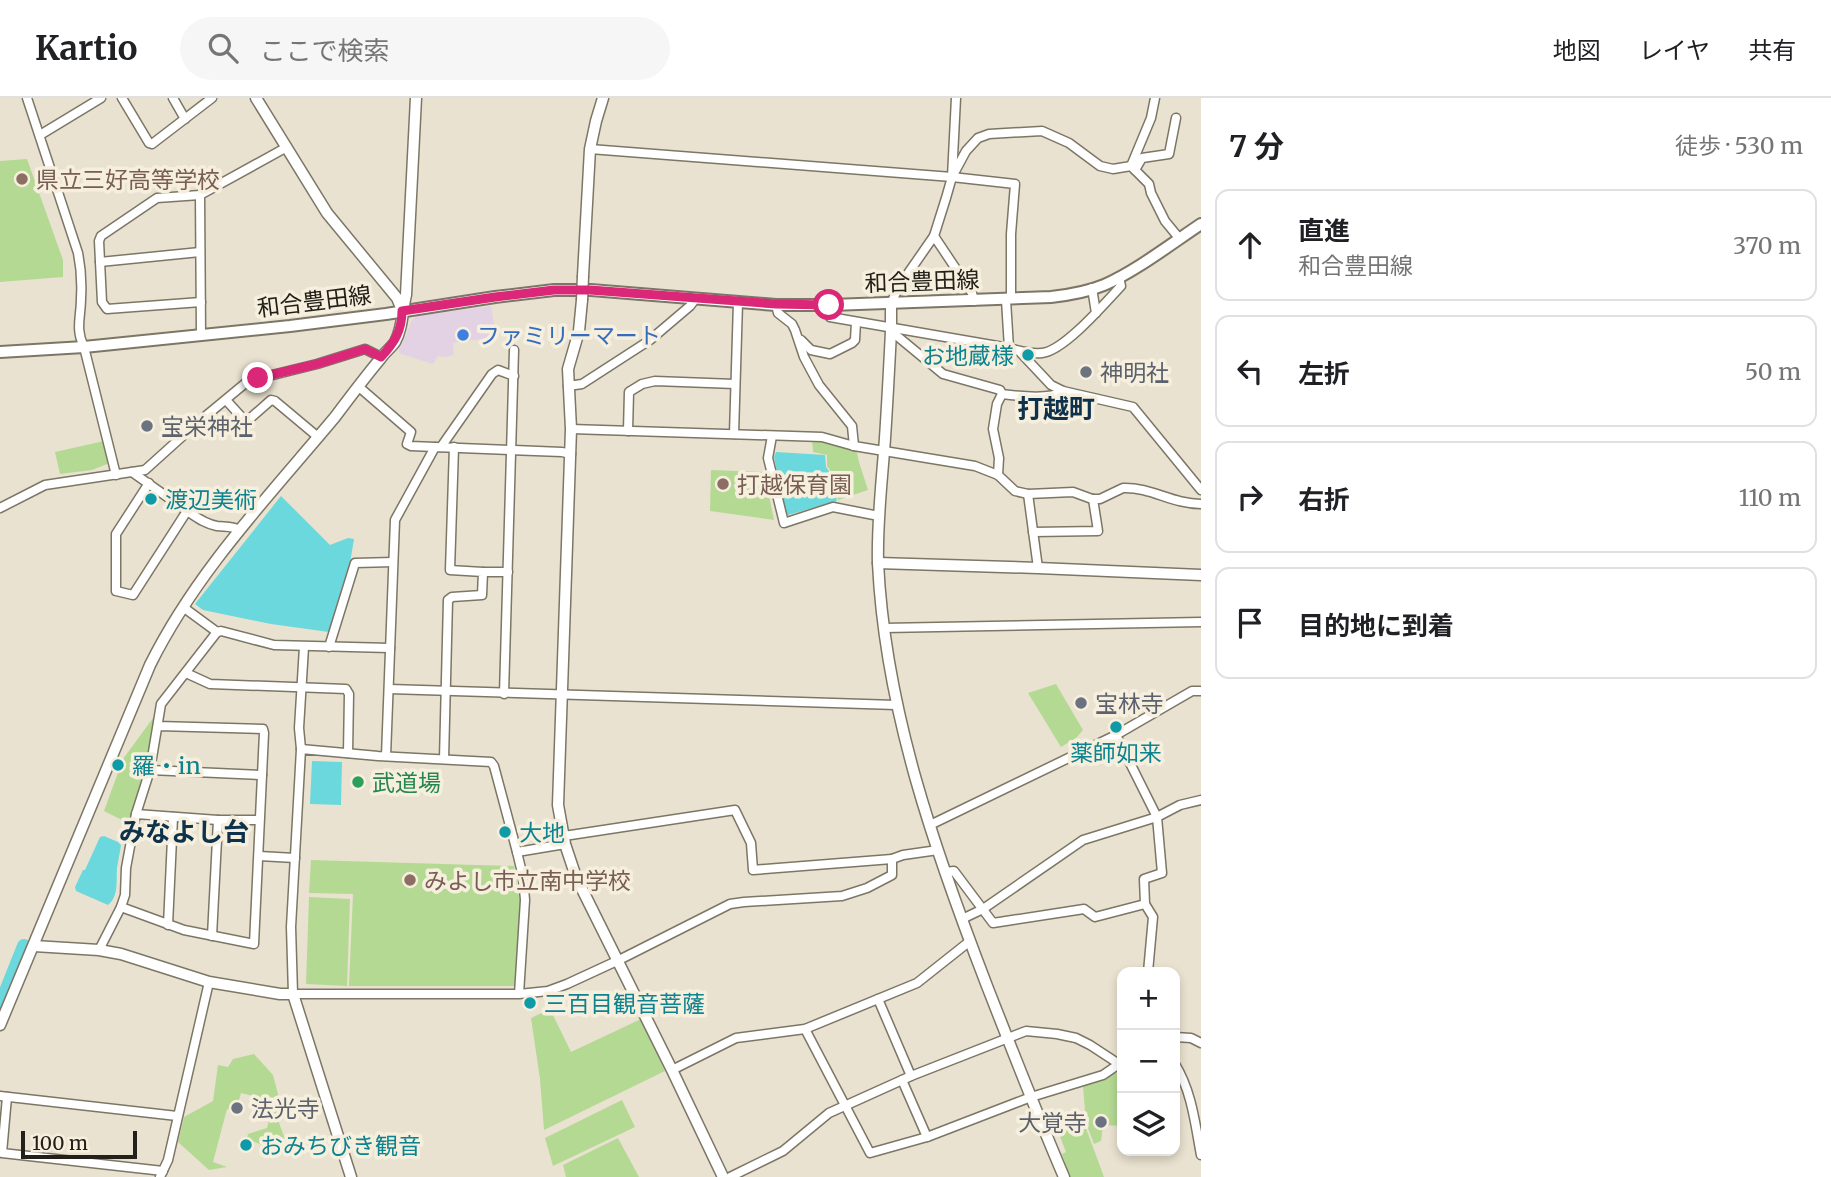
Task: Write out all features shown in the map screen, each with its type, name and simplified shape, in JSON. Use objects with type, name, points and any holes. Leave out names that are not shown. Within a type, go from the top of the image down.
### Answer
[{"type":"main road","name":"和合豊田線","points":[[0,352],[84,347],[290,326],[554,290],[829,305],[1051,297],[1074,294],[1119,277],[1201,224]]},
{"type":"street","points":[[27,98],[78,253],[82,274],[79,337],[84,347],[116,475]]},
{"type":"street","points":[[40,135],[101,98]]},
{"type":"street","points":[[122,98],[152,144],[212,98]]},
{"type":"street","points":[[173,98],[186,119]]},
{"type":"street","points":[[256,98],[319,201],[397,298],[402,311]]},
{"type":"street","points":[[0,1025],[162,641],[183,607],[240,530],[395,341],[402,322],[406,296],[416,98]]},
{"type":"street","points":[[603,98],[590,149],[583,300],[579,331],[568,369],[571,454],[558,805],[564,840],[576,877],[723,1177]]},
{"type":"street","points":[[952,177],[956,98]]},
{"type":"street","points":[[1133,168],[1151,118],[1155,98]]},
{"type":"street","points":[[1063,1177],[945,872],[896,705],[888,663],[878,563],[891,303],[933,236],[952,177],[966,151],[978,138],[989,134],[1042,131],[1069,144],[1100,166],[1113,169],[1133,168],[1142,158],[1169,153],[1176,118]]},
{"type":"street","points":[[201,302],[107,309],[102,302],[101,236],[157,198],[200,195],[287,148]]},
{"type":"street","points":[[590,149],[1015,184],[1008,299],[1009,348]]},
{"type":"street","points":[[1133,168],[1149,184],[1165,221],[1179,239]]},
{"type":"street","points":[[200,195],[201,334]]},
{"type":"street","points":[[933,236],[972,293],[974,301]]},
{"type":"street","points":[[100,262],[200,252]]},
{"type":"street","points":[[829,305],[830,317],[1020,352],[1043,353],[1055,349],[1096,313],[1121,286],[1119,277]]},
{"type":"street","points":[[1093,288],[1096,313]]},
{"type":"street","points":[[568,386],[582,384],[650,340],[696,298]]},
{"type":"street","points":[[734,434],[738,302]]},
{"type":"street","points":[[776,304],[778,313],[792,324],[804,357],[819,385],[852,426],[854,446]]},
{"type":"street","points":[[799,338],[811,350],[830,354],[855,340],[856,321]]},
{"type":"street","points":[[891,329],[943,374],[1000,390],[1002,394],[1057,395],[1063,391]]},
{"type":"street","points":[[0,508],[45,485],[145,470],[248,381],[365,349],[381,357]]},
{"type":"street","points":[[504,694],[514,349]]},
{"type":"street","points":[[1020,352],[1051,385],[1063,391],[1133,407],[1201,490]]},
{"type":"street","points":[[1029,361],[1035,353]]},
{"type":"street","points":[[386,756],[395,520],[438,447],[492,374],[498,370],[514,376]]},
{"type":"street","points":[[628,430],[629,392],[642,384],[655,381],[735,384]]},
{"type":"street","points":[[359,387],[411,432],[407,444],[411,446],[571,454]]},
{"type":"street","points":[[998,475],[999,458],[993,429],[997,404],[1002,394]]},
{"type":"street","points":[[226,400],[246,422],[271,400],[275,401],[318,437]]},
{"type":"street","points":[[571,429],[822,437],[854,446],[966,464],[998,475],[1015,491],[1028,494],[1073,492],[1100,499],[1127,488],[1148,491],[1182,503],[1201,504]]},
{"type":"street","points":[[772,436],[768,458],[784,523],[833,507],[879,516]]},
{"type":"street","points":[[454,447],[450,570],[508,572]]},
{"type":"street","points":[[132,472],[204,522],[217,526],[234,526],[240,530]]},
{"type":"street","points":[[149,483],[117,534],[116,591],[133,596],[187,511]]},
{"type":"street","points":[[1028,494],[1038,568]]},
{"type":"street","points":[[1033,532],[1098,531],[1093,499]]},
{"type":"street","points":[[329,647],[355,563],[393,562]]},
{"type":"street","points":[[878,563],[1201,575]]},
{"type":"street","points":[[444,759],[448,600],[452,597],[482,595],[482,572]]},
{"type":"street","points":[[183,607],[217,632],[274,645],[390,648]]},
{"type":"street","points":[[884,628],[1201,621]]},
{"type":"street","points":[[99,950],[125,895],[126,868],[136,814],[150,770],[162,704],[217,632]]},
{"type":"street","points":[[304,647],[292,927],[293,994],[351,1177]]},
{"type":"street","points":[[186,673],[210,684],[349,691],[348,753]]},
{"type":"street","points":[[389,689],[896,705]]},
{"type":"street","points":[[930,825],[1116,735],[1192,691],[1201,691]]},
{"type":"street","points":[[121,907],[168,925],[254,944],[263,729],[158,726]]},
{"type":"street","points":[[1116,735],[1157,817],[1162,873],[1144,878],[1145,904],[1153,917],[1148,967]]},
{"type":"street","points":[[301,749],[491,762],[523,877],[525,900],[519,994]]},
{"type":"street","points":[[150,770],[262,775]]},
{"type":"street","points":[[962,919],[983,909],[1083,840],[1201,800]]},
{"type":"street","points":[[517,852],[564,840],[735,810],[751,843],[753,870],[892,859],[938,850]]},
{"type":"street","points":[[136,814],[259,820]]},
{"type":"street","points":[[168,925],[173,817]]},
{"type":"street","points":[[212,936],[218,820]]},
{"type":"street","points":[[258,856],[295,858]]},
{"type":"street","points":[[34,946],[121,954],[209,982],[280,994],[519,994],[567,984],[730,904],[842,896],[867,888],[892,875],[892,859]]},
{"type":"street","points":[[945,872],[954,871],[993,923],[1084,909],[1095,917],[1145,904]]},
{"type":"street","points":[[672,1070],[736,1038],[805,1029],[917,984],[970,942]]},
{"type":"street","points":[[177,1116],[3,1097],[2,1153],[161,1174],[168,1160],[209,982]]},
{"type":"street","points":[[878,999],[927,1137]]},
{"type":"street","points":[[805,1029],[870,1153],[927,1137],[1031,1097],[1103,1075],[1117,1065]]},
{"type":"street","points":[[730,1177],[783,1152],[829,1113],[845,1105],[1026,1031],[1066,1036],[1090,1045],[1117,1061]]},
{"type":"street","points":[[1180,1037],[1191,1038],[1201,1043]]},
{"type":"street","points":[[1180,1072],[1191,1103],[1201,1155]]},
{"type":"shaded area","points":[[491,306],[496,335],[494,337],[453,343],[454,355],[438,356],[433,364],[398,351],[411,321],[417,316]]},
{"type":"green space","name":"県立三好高等学校","points":[[27,159],[63,260],[63,277],[0,282],[0,161]]},
{"type":"green space","points":[[812,439],[856,448],[868,490],[838,500],[832,473],[827,466],[827,455],[813,452]]},
{"type":"green space","points":[[104,441],[107,464],[92,470],[60,474],[55,452]]},
{"type":"green space","points":[[711,470],[764,472],[774,520],[710,511]]},
{"type":"green space","points":[[1056,684],[1083,730],[1061,747],[1028,693]]},
{"type":"green space","points":[[156,714],[146,770],[130,824],[104,811],[123,759]]},
{"type":"green space","points":[[311,860],[514,866],[520,901],[515,986],[349,986],[353,894],[309,893]]},
{"type":"green space","points":[[309,897],[350,899],[347,986],[306,984]]},
{"type":"green space","points":[[550,1009],[571,1052],[641,1019],[665,1071],[544,1130],[531,1018]]},
{"type":"green space","name":"法光寺","points":[[254,1054],[273,1075],[280,1102],[278,1120],[289,1150],[280,1152],[247,1139],[248,1134],[267,1128],[275,1098],[241,1093],[236,1111],[227,1109],[213,1162],[227,1167],[209,1170],[178,1142],[184,1117],[213,1101],[218,1065],[228,1067],[233,1059]]},
{"type":"green space","points":[[1117,1073],[1117,1126],[1103,1125],[1101,1141],[1094,1144],[1086,1123],[1083,1086]]},
{"type":"green space","points":[[622,1100],[635,1127],[553,1166],[545,1138]]},
{"type":"green space","points":[[1084,1123],[1104,1177],[1070,1177],[1062,1154],[1066,1152],[1058,1131]]},
{"type":"green space","points":[[618,1138],[639,1177],[566,1177],[563,1165]]},
{"type":"water","points":[[776,452],[825,455],[837,501],[788,515],[785,512],[774,457]]},
{"type":"water","points":[[281,496],[330,545],[348,538],[354,539],[349,569],[329,632],[203,610],[195,604]]},
{"type":"water","points":[[312,761],[342,762],[341,805],[310,804]]},
{"type":"water","points":[[104,836],[121,845],[115,893],[108,905],[76,891],[75,887],[100,837]]},
{"type":"waterway","points":[[0,1006],[24,946]]},
{"type":"place","name":"県立三好高等学校","points":[[22,179]]},
{"type":"place","name":"ファミリーマート","points":[[463,335]]},
{"type":"place","name":"お地蔵様","points":[[1028,355]]},
{"type":"place","name":"神明社","points":[[1086,372]]},
{"type":"place","name":"宝栄神社","points":[[147,426]]},
{"type":"place","name":"打越保育園","points":[[723,484]]},
{"type":"place","name":"渡辺美術","points":[[151,499]]},
{"type":"place","name":"宝林寺","points":[[1081,703]]},
{"type":"place","name":"薬師如来","points":[[1116,727]]},
{"type":"place","name":"羅・in","points":[[118,765]]},
{"type":"place","name":"武道場","points":[[358,782]]},
{"type":"place","name":"大地","points":[[505,832]]},
{"type":"place","name":"みよし市立南中学校","points":[[410,880]]},
{"type":"place","name":"三百目観音菩薩","points":[[530,1003]]},
{"type":"place","name":"法光寺","points":[[237,1108]]},
{"type":"place","name":"大覚寺","points":[[1101,1122]]},
{"type":"place","name":"おみちびき観音","points":[[246,1145]]},
{"type":"district","name":"打越町","points":[[1056,408]]},
{"type":"district","name":"みなよし台","points":[[184,831]]},
{"type":"route","points":[[258,378],[365,349],[381,357],[395,341],[402,322],[402,311],[495,297],[554,290],[590,290],[776,304],[829,305]]}]
